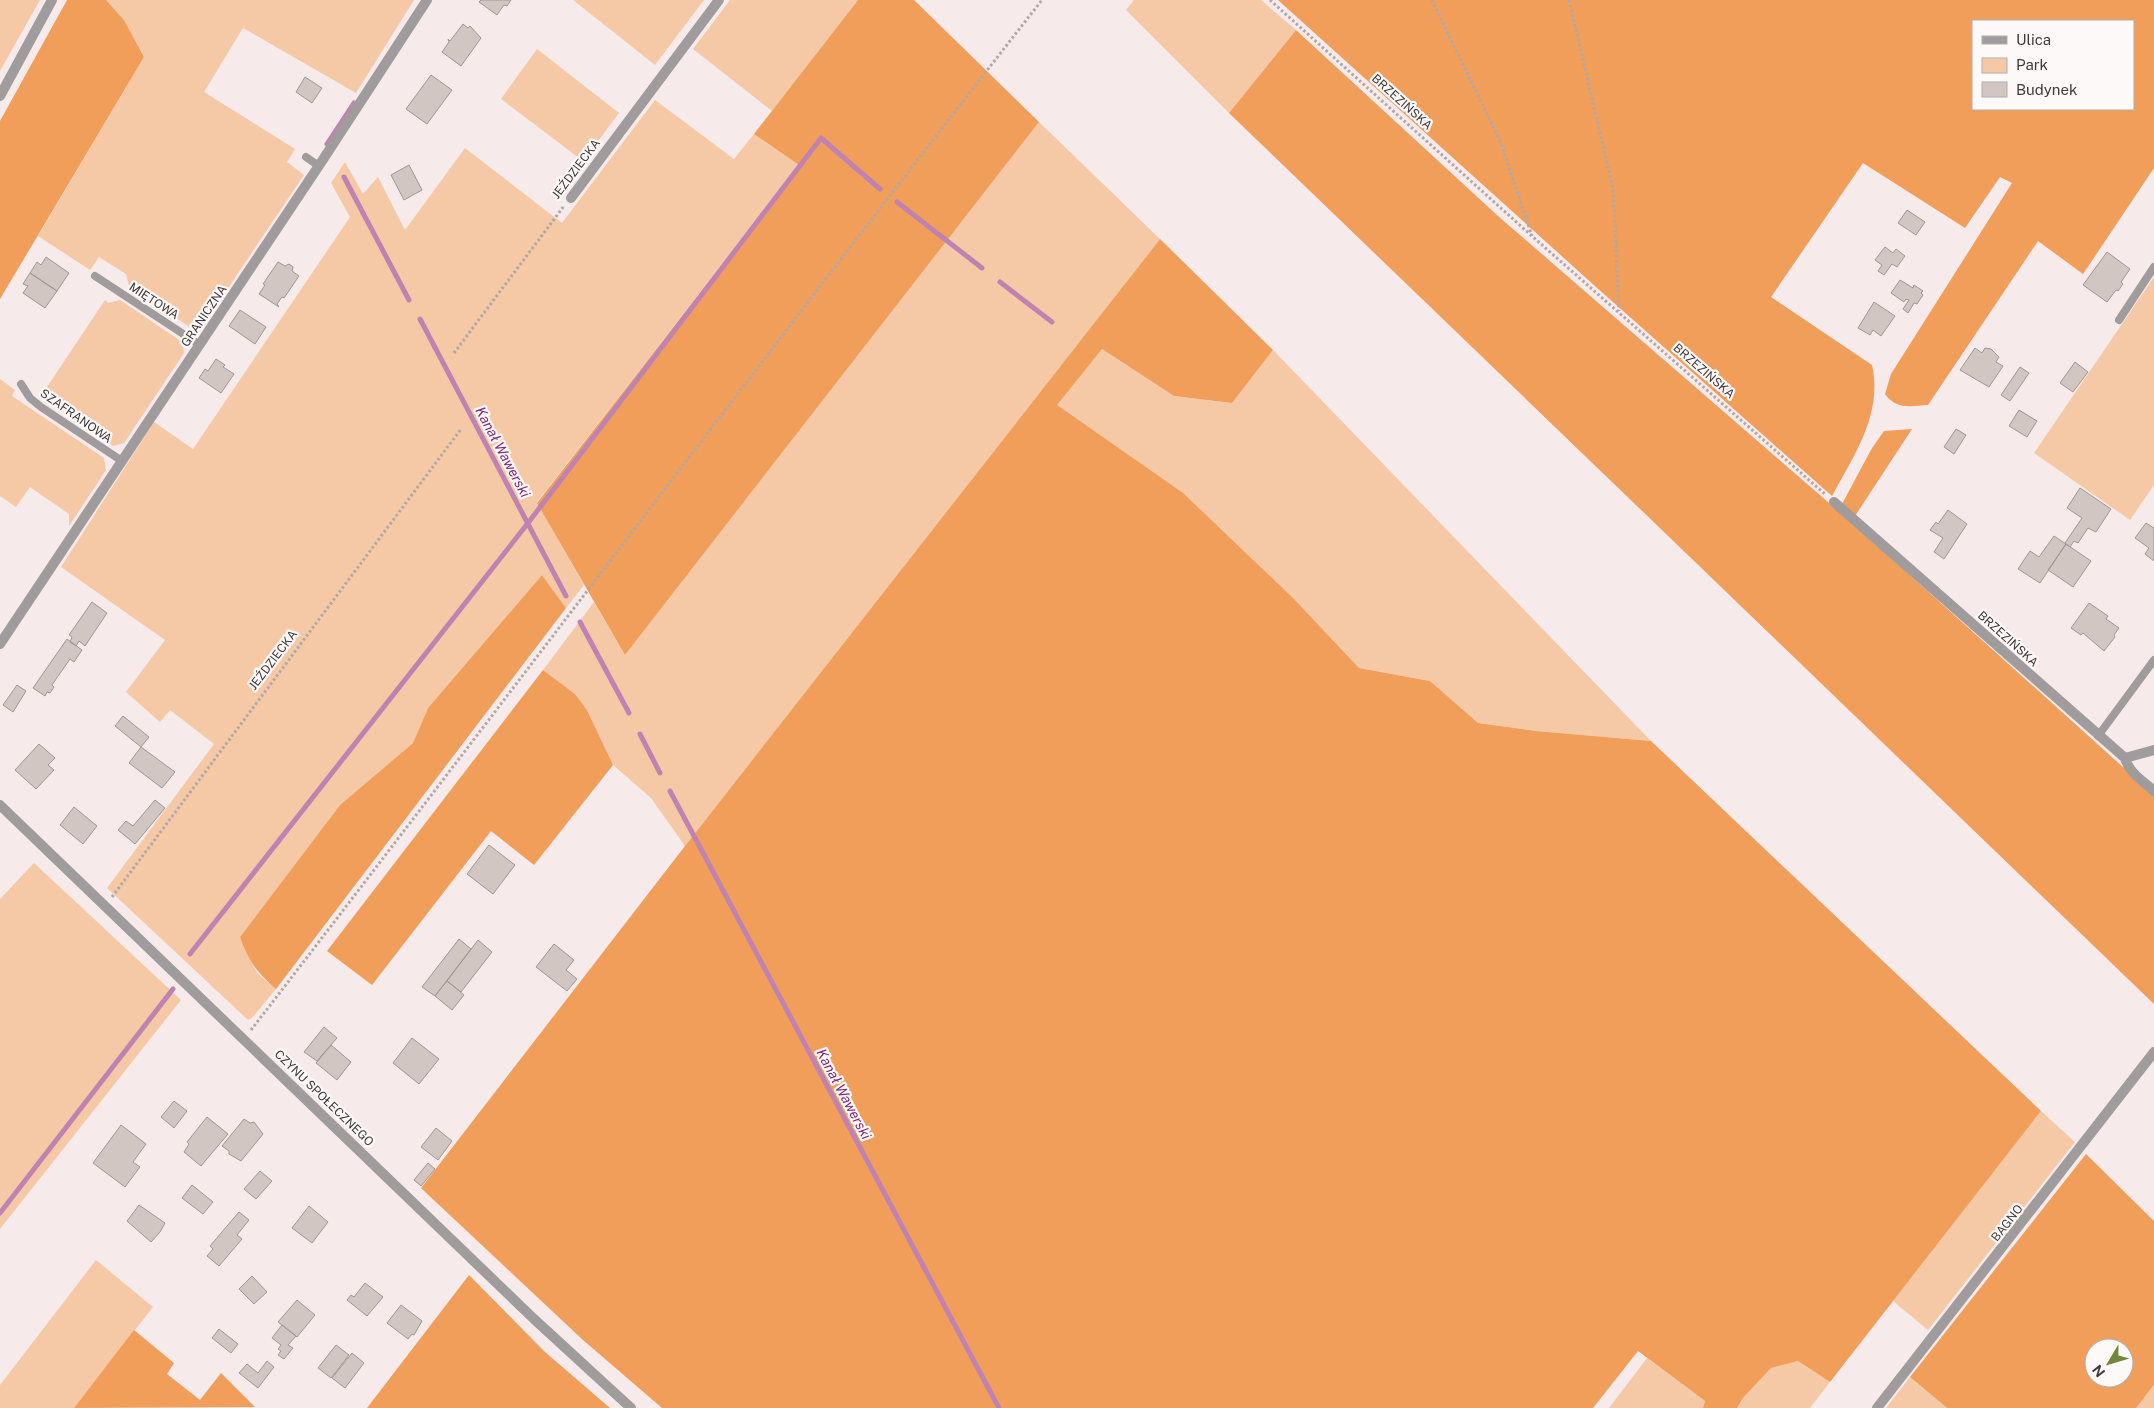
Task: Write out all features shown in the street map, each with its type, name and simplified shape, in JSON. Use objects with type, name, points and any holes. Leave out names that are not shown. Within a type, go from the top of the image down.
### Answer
[{"type":"street","points":[[0,96],[52,0]]},
{"type":"street","name":"GRANICZNA","points":[[0,644],[319,166],[427,0]]},
{"type":"street","name":"JEŹDZIECKA","points":[[570,198],[718,0]]},
{"type":"street","name":"BRZEZIŃSKA","points":[[1834,502],[2098,736],[2126,758],[2127,765],[2154,791]]},
{"type":"street","points":[[2126,758],[2154,750]]},
{"type":"street","name":"CZYNU SPOŁECZNEGO","points":[[0,805],[534,1319],[631,1408]]},
{"type":"street","name":"BAGNO","points":[[1877,1408],[2154,1052]]},
{"type":"lane","points":[[306,157],[319,166]]},
{"type":"lane","points":[[2119,320],[2154,267]]},
{"type":"lane","name":"MIĘTOWA","points":[[95,276],[200,345]]},
{"type":"lane","name":"SZAFRANOWA","points":[[21,384],[30,398],[41,407],[122,461]]},
{"type":"lane","points":[[2098,736],[2154,660]]},
{"type":"path","points":[[244,1038],[424,806],[857,236],[1042,0]]},
{"type":"path","name":"BRZEZIŃSKA","points":[[1270,0],[1533,237],[1834,502]]},
{"type":"path","points":[[1432,0],[1501,143],[1533,237]]},
{"type":"path","points":[[1569,0],[1612,188],[1618,312]]},
{"type":"path","name":"JEŹDZIECKA","points":[[454,353],[570,198]]},
{"type":"path","name":"JEŹDZIECKA","points":[[106,906],[461,429]]},
{"type":"green space","points":[[0,0],[40,0],[0,71]]},
{"type":"green space","points":[[106,0],[414,0],[356,93],[243,28],[204,92],[295,149],[287,162],[304,175],[202,327],[191,328],[129,286],[126,274],[99,257],[90,270],[38,236],[144,57],[124,20]]},
{"type":"green space","points":[[573,0],[704,0],[655,65]]},
{"type":"green space","points":[[730,0],[858,0],[772,111],[693,49]]},
{"type":"green space","points":[[1134,0],[1261,0],[1296,30],[1229,113],[1126,10]]},
{"type":"green space","points":[[537,49],[619,113],[583,161],[501,99]]},
{"type":"green space","points":[[655,100],[734,159],[754,134],[799,165],[537,502],[584,585],[566,608],[542,575],[428,708],[413,743],[340,805],[240,937],[257,973],[276,989],[252,1018],[248,1020],[107,888],[214,744],[170,710],[160,722],[126,692],[165,640],[61,567],[154,422],[193,449],[350,217],[331,183],[345,162],[363,194],[378,177],[405,230],[465,148],[562,223]]},
{"type":"green space","points":[[1039,122],[1160,239],[685,846],[651,798],[613,765],[587,710],[575,694],[543,670],[594,602],[625,655]]},
{"type":"green space","points":[[2154,277],[2154,485],[2130,520],[2034,453]]},
{"type":"green space","points":[[105,300],[108,303],[120,300],[182,342],[184,353],[124,443],[113,446],[55,406],[53,396],[45,390]]},
{"type":"green space","points":[[1102,349],[1174,396],[1232,403],[1273,350],[1651,741],[1536,731],[1478,723],[1430,681],[1359,668],[1295,600],[1056,405]]},
{"type":"green space","points":[[0,379],[15,390],[12,396],[104,458],[106,470],[69,526],[69,514],[30,487],[16,507],[0,496]]},
{"type":"green space","points":[[34,863],[181,1000],[0,1229],[0,899]]},
{"type":"green space","points":[[2041,1111],[2075,1142],[1928,1330],[1893,1301]]},
{"type":"green space","points":[[96,1260],[153,1307],[74,1408],[0,1408],[0,1385]]},
{"type":"green space","points":[[1647,1358],[1705,1401],[1703,1408],[1609,1408]]},
{"type":"green space","points":[[1798,1361],[1830,1382],[1810,1408],[1737,1408],[1743,1398],[1771,1368]]},
{"type":"green space","points":[[1910,1377],[1947,1408],[1886,1408]]},
{"type":"green space","points":[[2154,1385],[2154,1408],[2136,1408]]},
{"type":"shaded area","points":[[67,0],[106,0],[124,20],[144,57],[0,299],[0,121]]},
{"type":"shaded area","points":[[858,0],[914,0],[1039,122],[625,655],[537,503],[799,165],[754,134]]},
{"type":"shaded area","points":[[1278,0],[2154,0],[2154,168],[2083,274],[2038,241],[1928,405],[1904,406],[1894,403],[1889,399],[1885,394],[1891,374],[2012,183],[2000,177],[1965,228],[1863,163],[1771,297],[1872,365],[1874,383],[1870,417],[1857,449],[1832,496],[1596,287]]},
{"type":"shaded area","points":[[1296,30],[1498,216],[1851,522],[2154,795],[2154,1004],[1229,113]]},
{"type":"shaded area","points":[[1160,239],[1273,350],[1232,403],[1174,396],[1102,349],[1057,405],[1183,493],[1295,600],[1359,668],[1430,681],[1478,723],[1536,731],[1651,741],[2041,1111],[1830,1382],[1798,1361],[1771,1368],[1743,1398],[1737,1408],[1703,1408],[1705,1401],[1638,1351],[1593,1408],[662,1408],[583,1340],[421,1188],[685,846]]},
{"type":"shaded area","points":[[1912,429],[1855,516],[1842,504],[1872,448],[1884,431]]},
{"type":"shaded area","points":[[542,575],[566,608],[276,989],[254,966],[240,937],[340,805],[413,743],[428,708]]},
{"type":"shaded area","points":[[543,670],[575,694],[587,710],[613,765],[534,865],[491,831],[372,985],[327,951]]},
{"type":"shaded area","points":[[2086,1154],[2154,1221],[2154,1385],[2136,1408],[1947,1408],[1910,1377]]},
{"type":"shaded area","points":[[469,1275],[545,1352],[610,1408],[367,1408]]},
{"type":"shaded area","points":[[134,1330],[174,1363],[167,1374],[200,1400],[221,1373],[255,1407],[74,1408]]},
{"type":"building","points":[[481,0],[511,0],[507,6],[504,5],[497,15],[479,2]]},
{"type":"building","points":[[463,24],[468,28],[470,26],[481,38],[461,66],[442,52],[449,42],[448,39],[450,41]]},
{"type":"building","points":[[431,75],[452,90],[427,124],[406,109]]},
{"type":"building","points":[[305,77],[322,88],[312,103],[296,92]]},
{"type":"building","points":[[409,165],[422,190],[404,200],[391,175]]},
{"type":"building","points":[[1907,210],[1925,222],[1916,235],[1898,223]]},
{"type":"building","points":[[1885,247],[1893,253],[1896,249],[1905,256],[1897,267],[1892,264],[1884,275],[1878,271],[1882,265],[1875,260]]},
{"type":"building","points":[[2107,252],[2130,269],[2121,282],[2123,284],[2107,302],[2083,285]]},
{"type":"building","points":[[46,257],[69,273],[57,291],[30,273],[37,262],[41,265]]},
{"type":"building","points":[[278,262],[285,266],[289,264],[293,267],[292,271],[299,276],[284,298],[282,297],[277,304],[279,307],[259,294],[265,285],[263,284]]},
{"type":"building","points":[[30,273],[57,291],[45,308],[23,293],[28,286],[23,284]]},
{"type":"building","points":[[1900,280],[1913,288],[1914,285],[1923,291],[1921,293],[1923,295],[1917,304],[1914,303],[1908,313],[1903,309],[1909,300],[1906,299],[1904,302],[1891,293]]},
{"type":"building","points":[[1874,302],[1895,316],[1881,336],[1873,330],[1870,335],[1858,328]]},
{"type":"building","points":[[240,310],[266,327],[255,344],[229,326]]},
{"type":"building","points":[[1975,348],[1982,353],[1985,348],[1991,349],[1999,357],[1996,362],[2003,366],[1989,387],[1960,370]]},
{"type":"building","points":[[216,359],[225,365],[223,367],[234,374],[221,393],[199,378],[205,369],[208,371]]},
{"type":"building","points":[[2075,362],[2088,372],[2073,392],[2060,383]]},
{"type":"building","points":[[2020,367],[2029,373],[2010,401],[2001,395]]},
{"type":"building","points":[[2019,410],[2037,421],[2027,437],[2009,426]]},
{"type":"building","points":[[1956,429],[1966,435],[1954,454],[1944,447]]},
{"type":"building","points":[[2080,488],[2111,509],[2096,532],[2088,528],[2078,543],[2074,541],[2070,547],[2065,543],[2082,518],[2067,508]]},
{"type":"building","points":[[1948,510],[1967,524],[1944,559],[1934,552],[1943,538],[1930,530],[1936,522],[1938,524]]},
{"type":"building","points":[[2146,523],[2154,528],[2154,561],[2145,554],[2149,548],[2135,538]]},
{"type":"building","points":[[2054,536],[2066,544],[2040,583],[2018,569],[2030,551],[2039,557]]},
{"type":"building","points":[[2066,544],[2091,561],[2073,587],[2048,570]]},
{"type":"building","points":[[92,602],[107,613],[85,646],[79,641],[76,646],[70,642],[72,637],[69,635]]},
{"type":"building","points":[[2089,603],[2108,616],[2106,619],[2119,628],[2114,635],[2115,637],[2104,651],[2083,633],[2081,635],[2071,628]]},
{"type":"building","points":[[67,639],[82,650],[74,662],[70,659],[52,685],[54,687],[50,693],[47,692],[45,696],[33,688]]},
{"type":"building","points":[[17,685],[26,691],[13,712],[3,705]]},
{"type":"building","points":[[123,716],[149,737],[141,747],[115,726]]},
{"type":"building","points":[[39,744],[55,758],[48,765],[54,770],[36,789],[15,770]]},
{"type":"building","points":[[141,747],[175,772],[162,788],[129,763]]},
{"type":"building","points":[[155,800],[165,808],[135,844],[118,830],[126,821],[133,826]]},
{"type":"building","points":[[74,807],[97,826],[83,844],[60,825]]},
{"type":"building","points":[[489,845],[515,865],[493,894],[467,874]]},
{"type":"building","points":[[459,939],[471,949],[435,996],[422,987]]},
{"type":"building","points":[[478,940],[492,952],[461,992],[447,981]]},
{"type":"building","points":[[554,944],[574,960],[566,970],[577,979],[567,991],[536,967]]},
{"type":"building","points":[[447,981],[464,995],[452,1010],[435,996]]},
{"type":"building","points":[[324,1027],[337,1038],[317,1061],[304,1052]]},
{"type":"building","points":[[412,1038],[439,1059],[419,1084],[393,1063]]},
{"type":"building","points":[[331,1045],[351,1062],[337,1080],[316,1063]]},
{"type":"building","points":[[174,1101],[187,1111],[174,1128],[161,1117]]},
{"type":"building","points":[[207,1117],[228,1134],[201,1166],[184,1152],[189,1144],[187,1142]]},
{"type":"building","points":[[244,1119],[250,1123],[254,1122],[263,1134],[241,1161],[229,1154],[229,1151],[222,1146]]},
{"type":"building","points":[[121,1125],[146,1144],[133,1162],[140,1167],[125,1187],[93,1163]]},
{"type":"building","points":[[436,1128],[452,1141],[438,1160],[421,1147]]},
{"type":"building","points":[[428,1163],[435,1169],[421,1186],[414,1180]]},
{"type":"building","points":[[260,1171],[272,1181],[256,1199],[244,1189]]},
{"type":"building","points":[[192,1185],[213,1202],[203,1214],[182,1198]]},
{"type":"building","points":[[139,1205],[165,1223],[151,1242],[127,1221]]},
{"type":"building","points":[[309,1206],[328,1222],[312,1243],[292,1228]]},
{"type":"building","points":[[239,1212],[249,1220],[237,1235],[242,1239],[219,1266],[207,1256],[213,1249],[210,1246]]},
{"type":"building","points":[[252,1276],[267,1292],[254,1304],[239,1289]]},
{"type":"building","points":[[365,1283],[383,1297],[367,1316],[347,1300],[351,1295],[354,1297]]},
{"type":"building","points":[[297,1300],[315,1315],[297,1337],[278,1322]]},
{"type":"building","points":[[401,1305],[422,1321],[414,1335],[412,1334],[408,1339],[387,1323]]},
{"type":"building","points":[[282,1325],[296,1336],[288,1345],[293,1348],[284,1359],[278,1355],[281,1351],[278,1349],[281,1345],[272,1338]]},
{"type":"building","points":[[219,1329],[238,1344],[231,1353],[212,1338]]},
{"type":"building","points":[[336,1345],[349,1355],[331,1378],[318,1368]]},
{"type":"building","points":[[352,1353],[364,1363],[345,1388],[332,1378]]},
{"type":"building","points":[[267,1361],[274,1367],[258,1388],[239,1373],[247,1364],[258,1373]]},
{"type":"waterway","name":"Kanał Wawerski","points":[[327,144],[354,103]]},
{"type":"waterway","points":[[190,954],[528,523],[821,138],[880,189]]},
{"type":"waterway","name":"Kanał Wawerski","points":[[344,177],[409,300]]},
{"type":"waterway","points":[[897,202],[982,268]]},
{"type":"waterway","points":[[1000,282],[1052,322]]},
{"type":"waterway","name":"Kanał Wawerski","points":[[420,319],[566,596]]},
{"type":"waterway","name":"Kanał Wawerski","points":[[580,622],[629,713]]},
{"type":"waterway","name":"Kanał Wawerski","points":[[640,734],[660,773]]},
{"type":"waterway","name":"Kanał Wawerski","points":[[670,791],[999,1408]]},
{"type":"waterway","points":[[0,1213],[173,989]]}]
